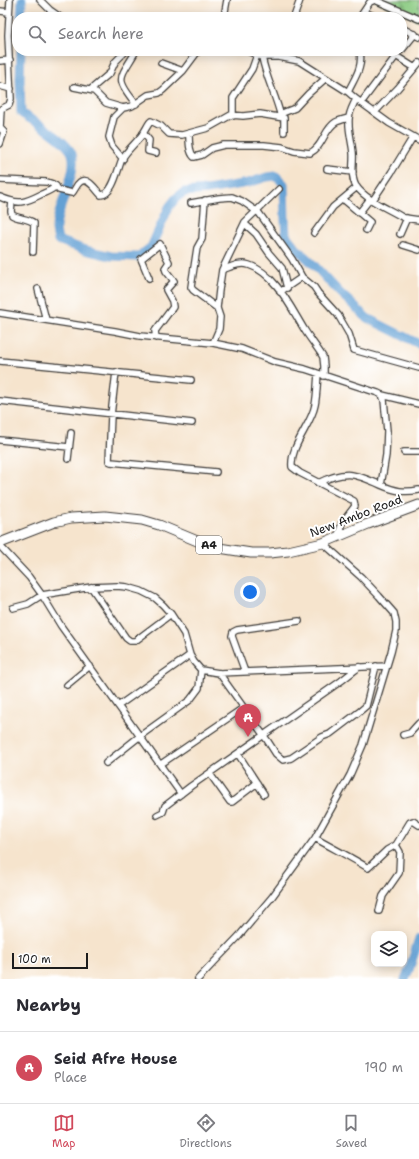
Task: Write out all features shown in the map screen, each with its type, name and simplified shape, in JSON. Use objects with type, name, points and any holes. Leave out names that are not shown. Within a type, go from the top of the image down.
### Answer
[{"type":"main road","name":"New Ambo Road","points":[[0,544],[54,522],[71,518],[105,516],[142,520],[219,548],[251,553],[270,553],[288,551],[323,543],[419,505]]},
{"type":"street","points":[[0,144],[4,132],[0,128],[1,109],[10,104],[11,88],[8,35],[10,0]]},
{"type":"street","points":[[40,0],[53,12]]},
{"type":"street","points":[[225,12],[227,0]]},
{"type":"street","points":[[296,12],[300,0]]},
{"type":"street","points":[[364,12],[370,2],[374,0],[402,12]]},
{"type":"street","points":[[0,11],[10,12]]},
{"type":"street","points":[[407,14],[419,19]]},
{"type":"street","points":[[407,30],[417,35],[407,45]]},
{"type":"street","points":[[90,90],[110,73],[115,62],[121,56]]},
{"type":"street","points":[[133,56],[122,73],[122,82],[124,88],[136,104]]},
{"type":"street","points":[[123,159],[112,146],[109,137],[114,117],[123,108],[136,104],[148,95],[159,93],[163,90],[183,71],[194,56]]},
{"type":"street","points":[[259,56],[274,93],[280,115],[285,118],[284,132]]},
{"type":"street","points":[[234,116],[234,98],[259,56]]},
{"type":"street","points":[[285,56],[299,61],[419,140]]},
{"type":"street","points":[[348,92],[360,68],[361,56]]},
{"type":"street","points":[[361,103],[397,56],[417,65],[375,112]]},
{"type":"street","points":[[0,61],[10,60]]},
{"type":"street","points":[[161,63],[183,71]]},
{"type":"street","points":[[0,180],[47,182],[72,193],[80,182],[85,180],[89,182],[101,195],[106,194],[114,183],[123,159],[144,133],[151,121],[161,126],[169,134],[182,135],[208,128],[227,117],[260,114],[280,115],[295,108],[326,78]]},
{"type":"street","points":[[0,86],[11,88]]},
{"type":"street","points":[[74,87],[96,92],[106,103],[123,108]]},
{"type":"street","points":[[356,99],[350,111],[349,118],[353,152],[353,179],[357,187],[372,200],[407,218],[419,219]]},
{"type":"street","points":[[189,134],[189,144],[194,157],[202,155],[212,148],[224,144],[282,146],[294,151],[310,153],[316,149],[328,129],[333,124],[349,118]]},
{"type":"street","points":[[144,133],[149,140],[148,151],[156,153]]},
{"type":"street","points":[[359,213],[372,200],[413,137]]},
{"type":"street","points":[[327,169],[353,172]]},
{"type":"street","points":[[314,233],[333,208],[357,187]]},
{"type":"street","points":[[0,197],[16,203],[29,201],[58,188]]},
{"type":"street","points":[[213,343],[219,329],[220,317],[217,308],[222,270],[245,222],[279,189]]},
{"type":"street","points":[[191,203],[232,197],[242,201],[256,212],[274,233],[292,259],[302,277],[311,284],[338,315],[349,334],[354,350],[419,368]]},
{"type":"street","points":[[343,199],[370,222],[366,230]]},
{"type":"street","points":[[205,200],[202,238],[197,248],[191,287],[217,308]]},
{"type":"street","points":[[12,202],[12,215],[34,223],[33,252]]},
{"type":"street","points":[[400,234],[407,218]]},
{"type":"street","points":[[245,224],[256,234],[269,253],[282,268],[287,288]]},
{"type":"street","points":[[149,278],[141,260],[160,244],[169,262],[165,268],[166,271],[174,281],[166,290],[172,301],[173,307],[155,331],[156,338]]},
{"type":"street","points":[[402,245],[419,250]]},
{"type":"street","points":[[222,270],[236,264],[248,265],[261,271],[280,292],[323,357],[324,366],[315,406],[299,440],[292,461],[292,467],[294,470],[354,501],[355,506],[342,523],[337,538]]},
{"type":"street","points":[[280,292],[302,277]]},
{"type":"street","points":[[38,289],[46,320]]},
{"type":"street","points":[[0,313],[156,338],[213,343],[242,349],[275,362],[305,369],[382,396],[419,404]]},
{"type":"street","points":[[0,361],[191,380]]},
{"type":"street","points":[[116,372],[108,458],[110,462],[216,472]]},
{"type":"street","points":[[381,485],[386,456],[387,431],[386,410],[382,396]]},
{"type":"street","points":[[0,401],[192,424]]},
{"type":"street","points":[[68,459],[71,433]]},
{"type":"street","points":[[0,440],[69,447]]},
{"type":"street","points":[[404,452],[419,452]]},
{"type":"street","points":[[318,483],[344,474],[362,476],[401,492],[419,490]]},
{"type":"street","points":[[198,979],[239,936],[272,897],[315,838],[350,775],[363,745],[387,666],[396,631],[394,613],[361,577],[323,543]]},
{"type":"street","points":[[0,544],[29,577],[181,794]]},
{"type":"street","points":[[13,608],[28,604],[42,595],[91,587],[127,587],[141,591],[155,598],[163,605],[171,614],[184,634],[190,655],[201,670],[219,674],[387,666]]},
{"type":"street","points":[[91,587],[126,638],[130,641],[135,641],[171,614]]},
{"type":"street","points":[[245,672],[232,636],[233,632],[237,630],[299,621]]},
{"type":"street","points":[[118,706],[190,655]]},
{"type":"street","points":[[67,685],[90,666]]},
{"type":"street","points":[[219,674],[264,735],[276,754],[281,759],[286,760],[322,737],[330,734],[366,706],[376,666]]},
{"type":"street","points":[[157,815],[163,812],[165,806],[181,794],[359,667]]},
{"type":"street","points":[[106,763],[190,700],[199,688],[201,670]]},
{"type":"street","points":[[161,764],[243,708]]},
{"type":"street","points":[[403,735],[410,733],[419,723]]},
{"type":"street","points":[[238,754],[264,794]]},
{"type":"street","points":[[210,774],[230,802],[257,783]]},
{"type":"street","points":[[315,838],[346,854],[368,868],[387,850],[396,845],[410,822],[414,821],[419,825]]},
{"type":"street","points":[[379,911],[383,896],[399,873],[400,852],[396,845]]},
{"type":"green space","points":[[373,0],[419,0],[419,21],[407,16],[407,12],[399,12]]},
{"type":"waterway","points":[[21,12],[22,0]]},
{"type":"waterway","points":[[21,56],[21,113],[47,130],[66,145],[73,157],[71,177],[57,220],[56,229],[58,240],[85,250],[111,256],[138,257],[151,247],[169,207],[176,198],[184,192],[207,190],[248,183],[267,177],[276,176],[284,184],[286,235],[297,249],[367,318],[419,344]]},
{"type":"waterway","points":[[405,979],[419,938]]},
{"type":"place","name":"Seid Afre House","points":[[248,737]]}]
